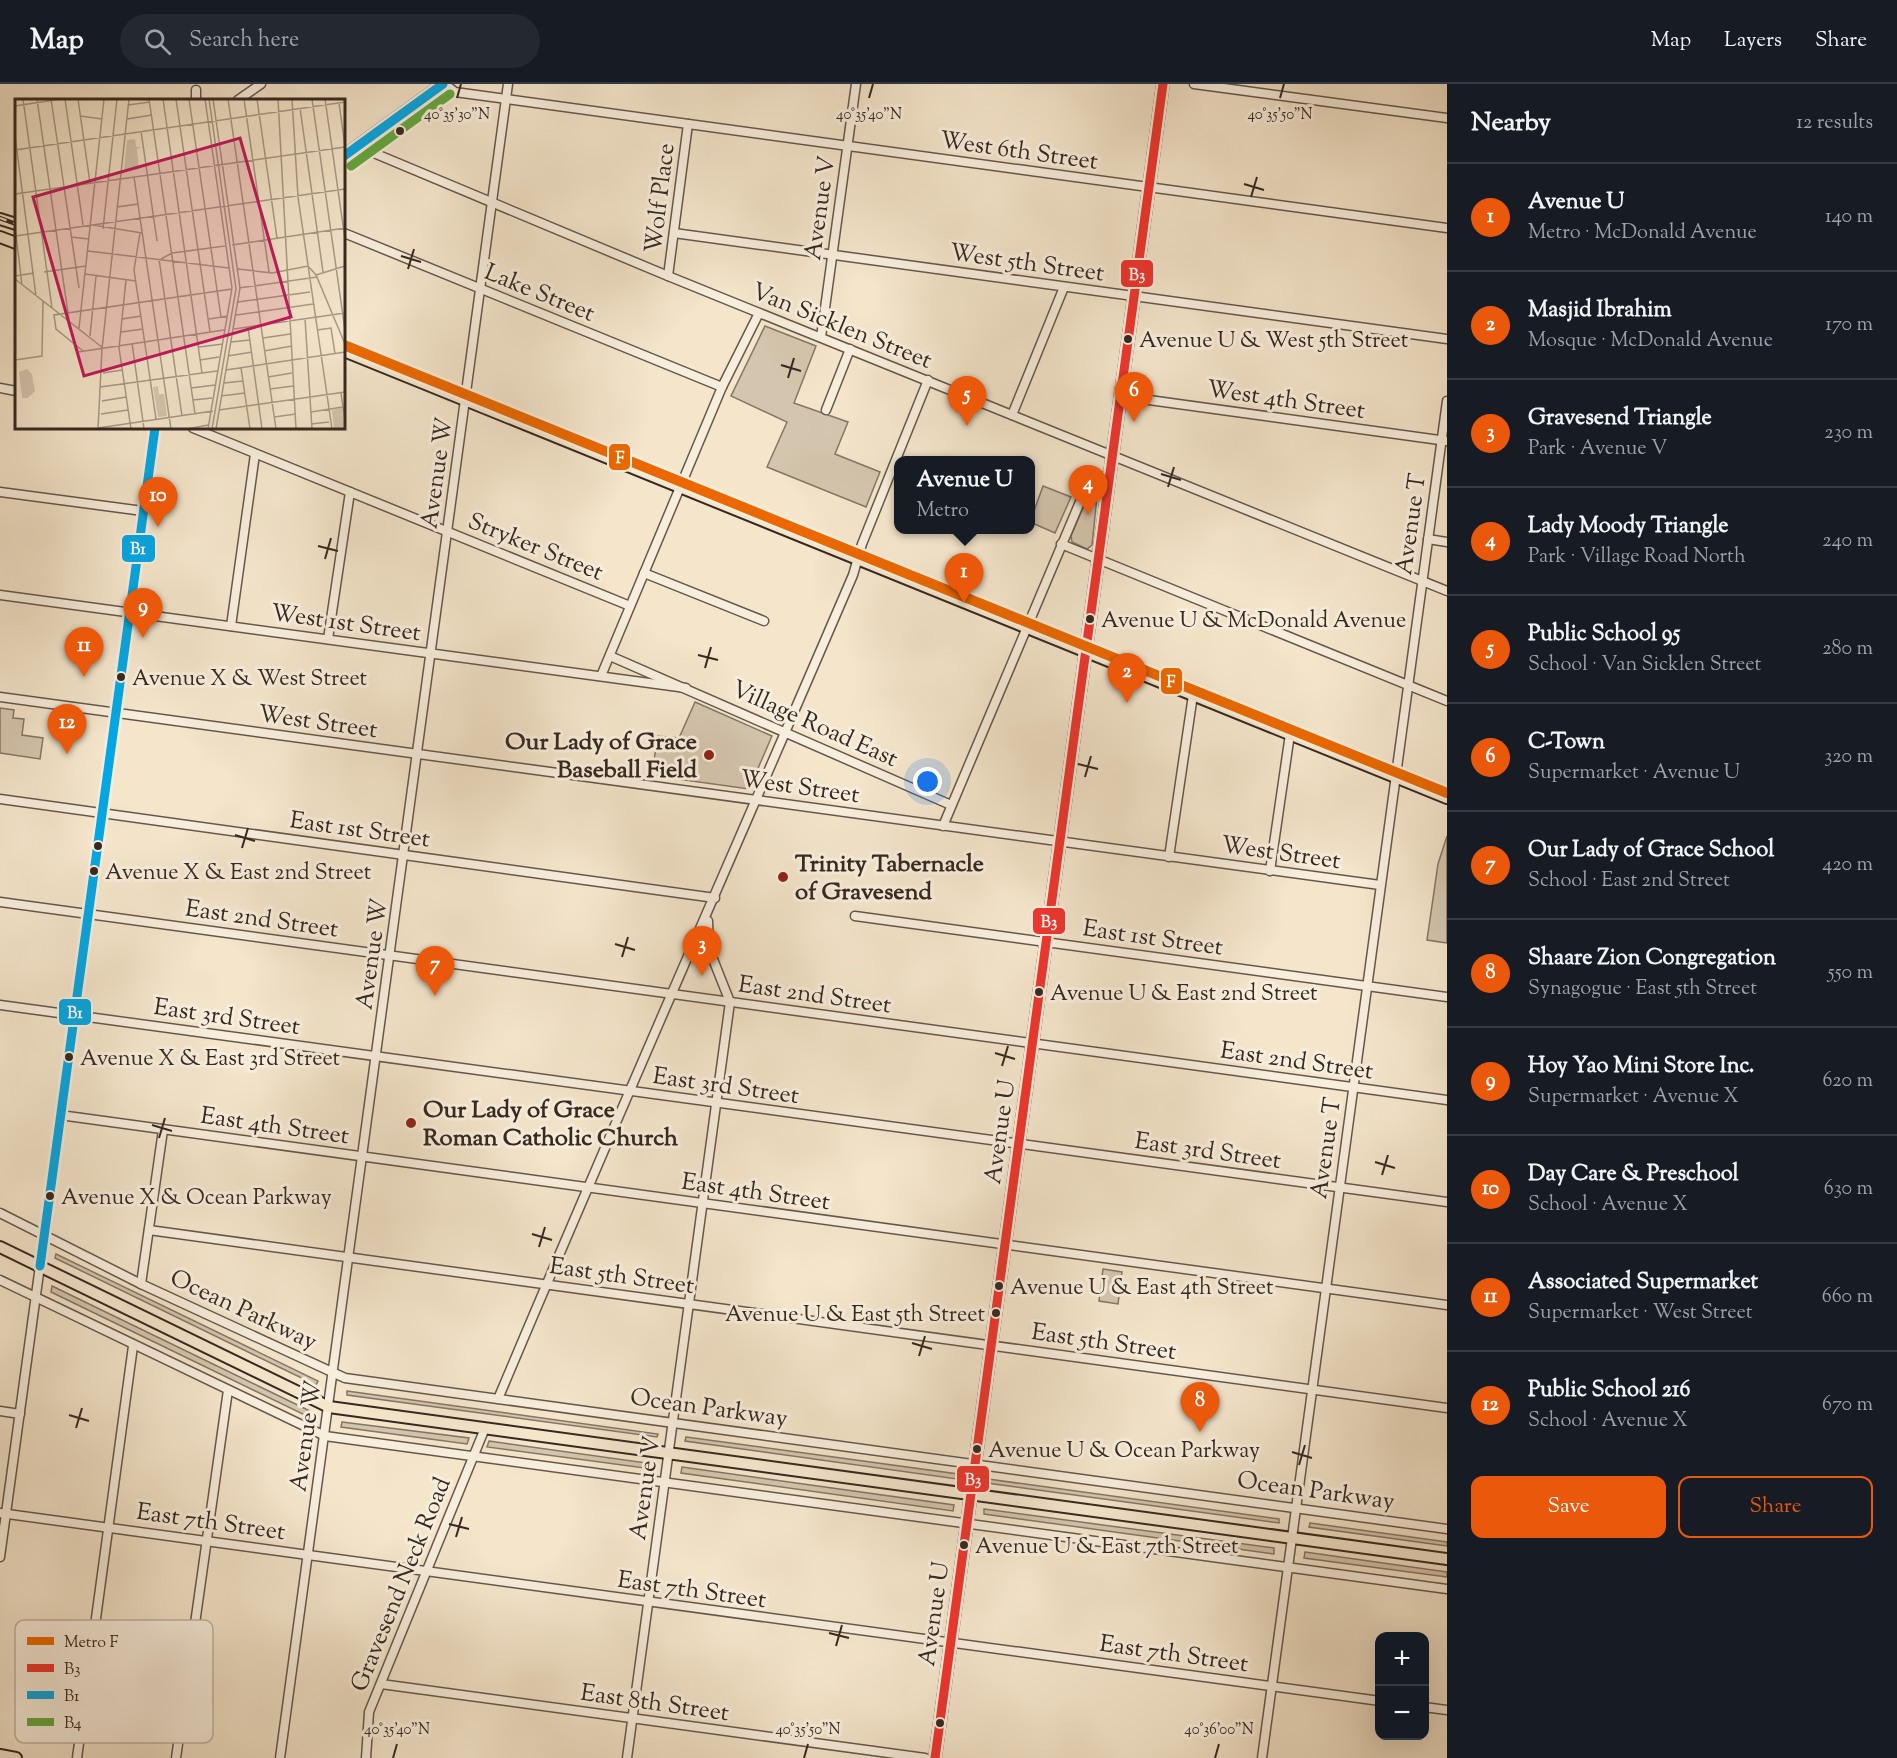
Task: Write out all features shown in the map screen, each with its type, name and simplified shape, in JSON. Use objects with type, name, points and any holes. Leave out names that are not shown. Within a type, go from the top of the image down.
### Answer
[{"type":"main road","points":[[345,155],[444,84]]},
{"type":"main road","name":"Avenue U","points":[[934,1758],[1163,84]]},
{"type":"main road","points":[[0,219],[15,224]]},
{"type":"main road","points":[[0,237],[15,243]]},
{"type":"main road","points":[[345,351],[1447,798]]},
{"type":"main road","name":"Ocean Parkway","points":[[0,1247],[328,1407],[1447,1559]]},
{"type":"main road","points":[[0,1755],[16,1758]]},
{"type":"street","points":[[239,99],[261,84]]},
{"type":"street","name":"West 6th Street","points":[[444,84],[455,92],[1447,228]]},
{"type":"street","name":"Avenue W","points":[[280,1758],[508,84]]},
{"type":"street","name":"Avenue V","points":[[821,337],[856,84]]},
{"type":"street","points":[[1194,84],[1447,118]]},
{"type":"street","points":[[196,90],[196,99]]},
{"type":"street","name":"Wolf Place","points":[[668,276],[688,124]]},
{"type":"street","name":"Van Sicklen Street","points":[[357,146],[668,276],[1447,591]]},
{"type":"street","name":"Lake Street","points":[[345,233],[722,387]]},
{"type":"street","name":"West 5th Street","points":[[674,233],[1447,339]]},
{"type":"street","points":[[1012,415],[1064,287]]},
{"type":"street","points":[[601,676],[722,387],[759,313]]},
{"type":"street","points":[[826,410],[850,350]]},
{"type":"street","points":[[898,456],[928,380]]},
{"type":"street","points":[[0,388],[15,391]]},
{"type":"street","name":"West 4th Street","points":[[1120,396],[1444,441]]},
{"type":"street","name":"Avenue T","points":[[1262,1758],[1422,581],[1444,441],[1447,401]]},
{"type":"street","points":[[0,1557],[3,1514],[20,1414],[155,429]]},
{"type":"street","name":"Stryker Street","points":[[195,429],[630,606]]},
{"type":"street","points":[[231,626],[255,454]]},
{"type":"street","points":[[498,1399],[628,1091],[757,800],[894,466]]},
{"type":"street","points":[[943,826],[1084,490],[1094,478],[1109,476]]},
{"type":"street","points":[[0,492],[143,511]]},
{"type":"street","points":[[328,639],[350,492]]},
{"type":"street","points":[[1428,539],[1447,542]]},
{"type":"street","points":[[1061,544],[1447,701]]},
{"type":"street","points":[[644,573],[764,621]]},
{"type":"street","name":"West 1st Street","points":[[0,595],[686,688]]},
{"type":"street","name":"Village Road East","points":[[610,656],[951,805]]},
{"type":"street","points":[[1169,856],[1193,695]]},
{"type":"street","name":"West Street","points":[[0,697],[1380,885]]},
{"type":"street","points":[[1270,871],[1290,734]]},
{"type":"street","name":"East 1st Street","points":[[0,799],[404,854],[713,902]]},
{"type":"street","name":"East 2nd Street","points":[[0,902],[1447,1100]]},
{"type":"street","name":"Avenue V","points":[[627,1758],[730,1002],[707,939],[713,902]]},
{"type":"street","name":"East 1st Street","points":[[855,916],[1447,997]]},
{"type":"street","name":"East 3rd Street","points":[[0,1005],[1447,1202]]},
{"type":"street","name":"East 4th Street","points":[[60,1115],[1447,1305]]},
{"type":"street","points":[[141,1284],[163,1130]]},
{"type":"street","name":"Ocean Parkway","points":[[0,1213],[141,1284],[333,1374],[498,1399],[1447,1529]]},
{"type":"street","name":"East 5th Street","points":[[149,1230],[1447,1408]]},
{"type":"street","points":[[0,1280],[133,1346],[325,1436],[1447,1589]]},
{"type":"street","points":[[96,1620],[133,1346]]},
{"type":"street","points":[[196,1620],[228,1390]]},
{"type":"street","points":[[0,1411],[20,1414]]},
{"type":"street","name":"Gravesend Neck Road","points":[[366,1758],[369,1712],[485,1428]]},
{"type":"street","name":"East 7th Street","points":[[3,1514],[1375,1700]]},
{"type":"street","name":"East 8th Street","points":[[381,1684],[925,1758]]},
{"type":"street","points":[[1429,1708],[1447,1710]]},
{"type":"street","points":[[77,1758],[79,1743]]},
{"type":"street","points":[[176,1758],[178,1743]]},
{"type":"shaded area","points":[[765,326],[816,346],[794,403],[848,422],[835,454],[880,472],[866,507],[767,467],[787,422],[731,396]]},
{"type":"shaded area","points":[[1043,486],[1071,497],[1055,533],[1035,524],[1035,508]]},
{"type":"shaded area","points":[[1098,487],[1092,545],[1087,549],[1072,542],[1071,536],[1089,494]]},
{"type":"shaded area","name":"Our Lady of Grace Baseball Field","points":[[695,702],[772,736],[749,789],[656,776],[652,772],[658,736],[679,738]]},
{"type":"shaded area","points":[[0,708],[14,710],[13,718],[24,719],[22,735],[43,738],[40,759],[0,753]]},
{"type":"shaded area","points":[[1447,836],[1447,943],[1427,940],[1438,864]]},
{"type":"shaded area","points":[[56,1254],[318,1381],[316,1385],[55,1258]]},
{"type":"shaded area","points":[[1103,1269],[1122,1272],[1118,1304],[1099,1301]]},
{"type":"shaded area","points":[[52,1286],[314,1413],[313,1419],[51,1292]]},
{"type":"shaded area","points":[[347,1391],[658,1434],[657,1437],[347,1395]]},
{"type":"shaded area","points":[[342,1422],[469,1438],[467,1444],[341,1427]]},
{"type":"shaded area","points":[[686,1437],[958,1474],[957,1479],[685,1441]]},
{"type":"shaded area","points":[[489,1441],[654,1464],[652,1469],[487,1447]]},
{"type":"shaded area","points":[[682,1467],[954,1505],[953,1511],[681,1473]]},
{"type":"shaded area","points":[[988,1479],[1279,1519],[1279,1523],[987,1483]]},
{"type":"shaded area","points":[[984,1509],[1274,1548],[1274,1554],[984,1514]]},
{"type":"shaded area","points":[[1310,1523],[1447,1542],[1447,1546],[1309,1527]]},
{"type":"shaded area","points":[[1305,1552],[1447,1572],[1447,1577],[1304,1558]]},
{"type":"railway","points":[[0,218],[15,224]]},
{"type":"railway","points":[[345,350],[1447,798]]},
{"type":"metro line","name":"F","points":[[345,345],[1447,793]]},
{"type":"transit line","name":"B1","points":[[345,155],[443,84]]},
{"type":"transit line","name":"B3","points":[[935,1758],[1163,84]]},
{"type":"transit line","name":"B4","points":[[351,166],[450,94]]},
{"type":"transit line","name":"B1","points":[[40,1266],[155,429]]},
{"type":"place","name":"Avenue U & West 5th Street","points":[[1128,339]]},
{"type":"place","name":"C-Town","points":[[1134,422]]},
{"type":"place","name":"Public School 95","points":[[967,426]]},
{"type":"place","name":"Lady Moody Triangle","points":[[1088,515]]},
{"type":"place","name":"Day Care & Preschool","points":[[158,527]]},
{"type":"place","name":"Avenue U","points":[[964,603]]},
{"type":"place","name":"Avenue U & McDonald Avenue","points":[[1090,619]]},
{"type":"place","name":"Hoy Yao Mini Store Inc.","points":[[143,638]]},
{"type":"place","name":"Associated Supermarket","points":[[84,677]]},
{"type":"place","name":"Avenue X & West Street","points":[[121,677]]},
{"type":"place","name":"Masjid Ibrahim","points":[[1127,703]]},
{"type":"place","name":"Public School 216","points":[[67,754]]},
{"type":"place","name":"Our Lady of Grace Baseball Field","points":[[709,755]]},
{"type":"place","name":"Avenue X & East 2nd Street","points":[[94,871]]},
{"type":"place","name":"Trinity Tabernacle of Gravesend","points":[[783,877]]},
{"type":"place","name":"Gravesend Triangle","points":[[702,976]]},
{"type":"place","name":"Avenue U & East 2nd Street","points":[[1039,992]]},
{"type":"place","name":"Our Lady of Grace School","points":[[435,996]]},
{"type":"place","name":"Avenue X & East 3rd Street","points":[[69,1057]]},
{"type":"place","name":"Our Lady of Grace Roman Catholic Church","points":[[411,1123]]},
{"type":"place","name":"Avenue X & Ocean Parkway","points":[[50,1196]]},
{"type":"place","name":"Avenue U & East 4th Street","points":[[999,1286]]},
{"type":"place","name":"Avenue U & East 5th Street","points":[[996,1313]]},
{"type":"place","name":"Shaare Zion Congregation","points":[[1200,1432]]},
{"type":"place","name":"Avenue U & Ocean Parkway","points":[[977,1449]]},
{"type":"place","name":"Avenue U & East 7th Street","points":[[964,1545]]}]
